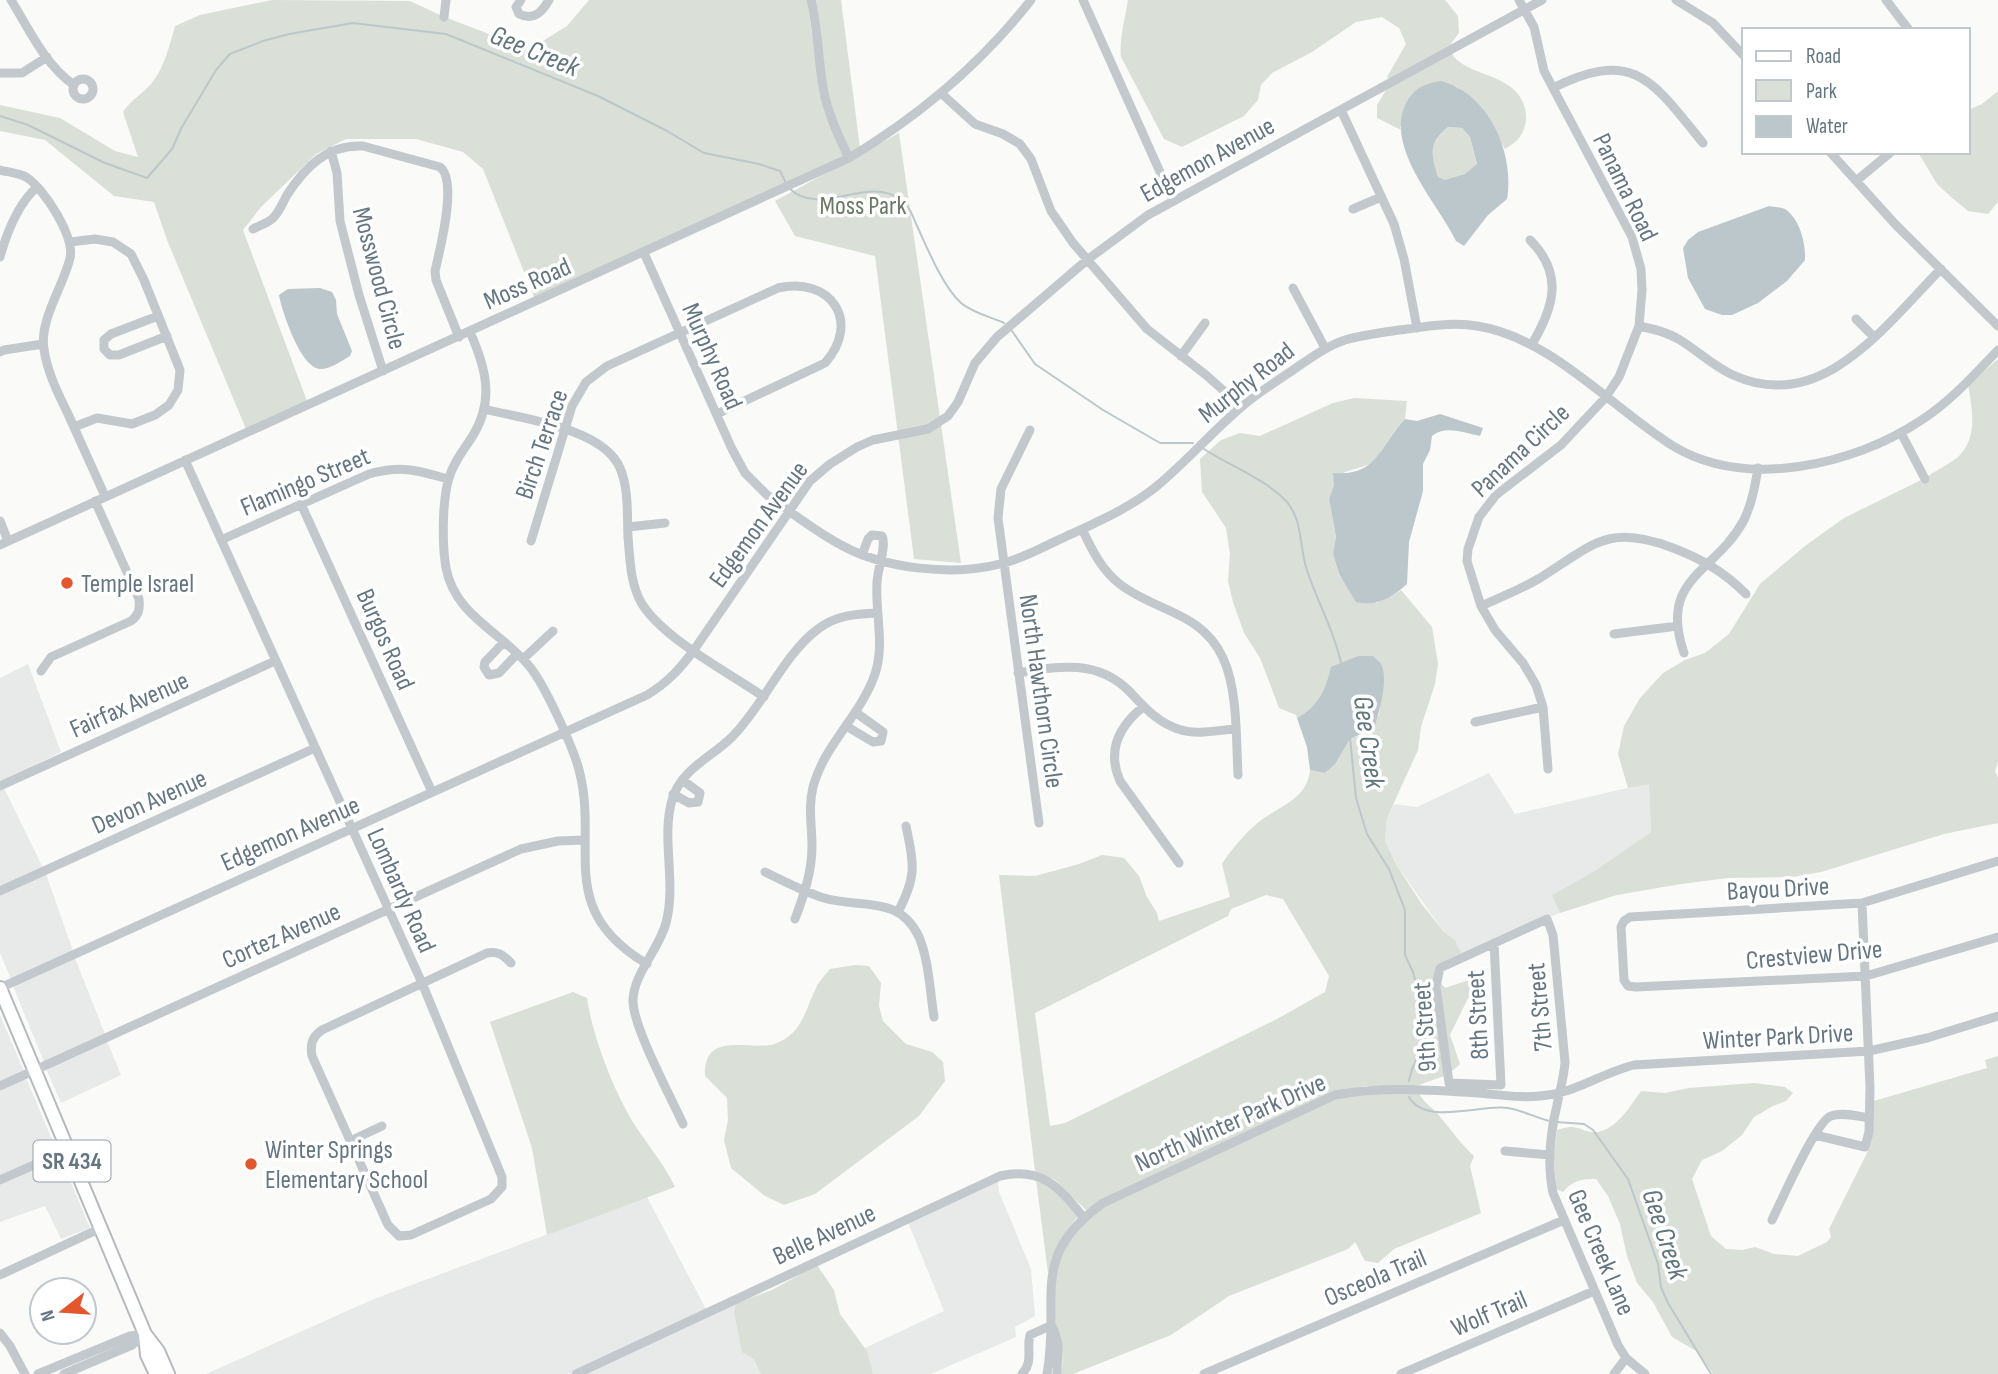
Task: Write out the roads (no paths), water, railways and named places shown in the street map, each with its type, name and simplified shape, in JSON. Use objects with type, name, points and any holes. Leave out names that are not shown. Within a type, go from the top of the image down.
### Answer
[{"type":"main road","name":"SR 434","points":[[0,988],[145,1334],[158,1352],[168,1374]]},
{"type":"main road","name":"SR 434","points":[[145,1334],[147,1355],[156,1374]]},
{"type":"street","points":[[11,0],[47,57],[62,77],[74,85]]},
{"type":"street","points":[[444,17],[446,0]]},
{"type":"street","points":[[521,0],[516,7],[519,14],[525,17],[540,12],[549,0]]},
{"type":"street","points":[[811,0],[823,87],[833,125],[849,158]]},
{"type":"street","name":"Moss Road","points":[[4,543],[849,158],[890,133],[942,94],[995,43],[1031,0]]},
{"type":"street","points":[[1083,0],[1173,201]]},
{"type":"street","name":"Edgemon Avenue","points":[[0,988],[564,733],[664,685],[674,677],[694,650],[810,481],[842,455],[873,440],[928,429],[948,416],[958,402],[975,363],[987,347],[1087,260],[1173,201],[1341,110],[1521,4],[1542,0]]},
{"type":"street","points":[[1676,0],[1688,2],[1713,23],[1742,54]]},
{"type":"street","points":[[1886,0],[1907,28]]},
{"type":"street","name":"Panama Road","points":[[1521,4],[1534,27],[1544,71],[1632,237],[1641,268],[1639,326],[1619,377],[1606,397]]},
{"type":"street","points":[[0,73],[22,73],[47,57]]},
{"type":"street","points":[[1553,88],[1590,72],[1630,71],[1649,81],[1661,92],[1703,143]]},
{"type":"street","points":[[942,94],[975,124],[1003,134],[1020,144],[1031,159],[1051,211],[1087,260],[1141,324],[1224,391],[1239,409]]},
{"type":"street","points":[[1341,110],[1394,224],[1405,259],[1417,328]]},
{"type":"street","name":"Mosswood Circle","points":[[383,371],[340,221],[337,173],[331,151],[354,145],[363,146],[430,163],[444,170],[448,180],[447,208],[435,271],[458,337]]},
{"type":"street","points":[[253,229],[274,217],[304,173],[319,158],[331,151]]},
{"type":"street","points":[[1832,154],[1998,326]]},
{"type":"street","points":[[1856,181],[1889,154]]},
{"type":"street","points":[[0,170],[25,176],[37,187],[55,209],[69,242],[71,257],[51,304],[43,344],[47,365],[105,496]]},
{"type":"street","points":[[0,257],[2,238],[27,196],[37,187]]},
{"type":"street","points":[[1353,209],[1381,197]]},
{"type":"street","points":[[69,242],[95,239],[113,242],[131,254],[180,370],[177,390],[169,405],[155,415],[132,424],[97,418],[74,427]]},
{"type":"street","points":[[1530,240],[1548,263],[1553,295],[1546,320],[1532,344]]},
{"type":"street","name":"Murphy Road","points":[[643,253],[732,449],[745,472],[767,495],[826,537],[862,555],[879,561],[958,570],[1003,564],[1136,502],[1239,409],[1325,348],[1360,336],[1453,324],[1476,325],[1501,331],[1532,344],[1645,428],[1694,457],[1758,468],[1821,464],[1901,433],[1930,415],[1998,350]]},
{"type":"street","points":[[1639,326],[1662,331],[1733,375],[1749,381],[1771,385],[1805,382],[1853,358],[1941,269]]},
{"type":"street","name":"Birch Terrace","points":[[531,541],[564,429],[579,392],[594,375],[607,366],[778,288],[791,285],[817,289],[833,302],[842,325],[841,336],[825,363],[717,414]]},
{"type":"street","points":[[1293,288],[1325,348]]},
{"type":"street","points":[[158,316],[111,334],[104,340],[104,349],[110,355],[119,355],[167,335]]},
{"type":"street","points":[[1856,319],[1874,337]]},
{"type":"street","points":[[1181,356],[1205,323]]},
{"type":"street","points":[[470,331],[485,370],[484,409],[479,425],[454,464],[445,494],[444,552],[449,582],[465,608],[520,657],[541,683],[579,771],[587,891],[597,919],[615,942],[647,964]]},
{"type":"street","points":[[0,352],[43,344]]},
{"type":"street","name":"Panama Circle","points":[[1548,769],[1543,707],[1536,685],[1523,663],[1495,630],[1481,606],[1468,561],[1470,539],[1479,517],[1496,495],[1561,445],[1606,397]]},
{"type":"street","points":[[484,409],[564,429],[595,440],[606,448],[619,466],[625,486],[630,564],[642,603],[655,620],[694,650],[764,696]]},
{"type":"street","name":"North Hawthorn Circle","points":[[1030,430],[1001,489],[998,518],[1038,823]]},
{"type":"street","points":[[1901,433],[1925,479]]},
{"type":"street","name":"Lombardy Road","points":[[185,460],[422,983],[502,1177],[502,1187],[491,1199],[411,1235],[399,1236],[388,1225],[350,1141]]},
{"type":"street","name":"Flamingo Street","points":[[221,540],[369,474],[390,468],[411,468],[449,479]]},
{"type":"street","points":[[1684,653],[1678,626],[1681,595],[1691,579],[1709,563],[1743,521],[1753,498],[1758,468]]},
{"type":"street","points":[[41,671],[51,657],[131,621],[137,617],[140,608],[139,599],[94,501]]},
{"type":"street","name":"Burgos Road","points":[[301,504],[432,792]]},
{"type":"street","points":[[0,521],[4,543]]},
{"type":"street","points":[[628,527],[665,523]]},
{"type":"street","points":[[1082,529],[1096,558],[1112,579],[1200,627],[1217,647],[1228,669],[1231,686],[1238,775]]},
{"type":"street","points":[[795,919],[806,891],[811,865],[809,816],[813,788],[822,763],[872,682],[881,646],[877,589],[883,548],[882,536],[872,535],[862,555]]},
{"type":"street","points":[[1481,606],[1537,580],[1574,554],[1609,538],[1639,537],[1661,543],[1709,563],[1746,594]]},
{"type":"street","points":[[683,1124],[634,1012],[634,993],[660,940],[668,911],[668,826],[673,794],[693,767],[732,737],[798,648],[817,629],[837,618],[878,612]]},
{"type":"street","points":[[1614,634],[1678,626]]},
{"type":"street","points":[[504,642],[485,662],[484,667],[489,675],[499,673],[553,631]]},
{"type":"street","name":"Fairfax Avenue","points":[[0,786],[275,661]]},
{"type":"street","points":[[1018,673],[1057,667],[1090,668],[1118,681],[1143,707],[1165,724],[1184,732],[1235,729]]},
{"type":"street","points":[[1143,707],[1120,732],[1113,757],[1116,771],[1120,781],[1179,863]]},
{"type":"street","points":[[1475,722],[1543,707]]},
{"type":"street","points":[[846,726],[873,742],[881,741],[883,732],[855,712]]},
{"type":"street","name":"Devon Avenue","points":[[0,891],[314,748]]},
{"type":"street","points":[[673,794],[689,803],[698,802],[700,793],[682,780]]},
{"type":"street","points":[[898,912],[913,877],[914,864],[906,826]]},
{"type":"street","name":"Cortez Avenue","points":[[0,1086],[521,849],[545,843],[584,840]]},
{"type":"street","name":"Bayou Drive","points":[[1628,986],[1624,980],[1621,927],[1623,921],[1630,918],[1862,903],[1998,861]]},
{"type":"street","points":[[765,872],[835,901],[879,904],[898,912],[912,927],[921,945],[934,1017]]},
{"type":"street","points":[[1815,1135],[1865,1147],[1869,1132],[1869,1051],[1862,903]]},
{"type":"street","name":"7th Street","points":[[1494,943],[1547,919],[1553,935],[1565,1062],[1560,1093]]},
{"type":"street","name":"Crestview Drive","points":[[1628,986],[1866,976],[1998,937]]},
{"type":"street","name":"9th Street","points":[[1448,1083],[1436,986],[1440,968],[1494,943]]},
{"type":"street","name":"8th Street","points":[[1448,1083],[1501,1085],[1494,943]]},
{"type":"street","points":[[382,1126],[350,1141],[312,1056],[315,1035],[486,953],[502,954],[512,963]]},
{"type":"street","name":"Winter Park Drive","points":[[1560,1093],[1634,1065],[1869,1051],[1927,1038],[1998,1016]]},
{"type":"street","name":"North Winter Park Drive","points":[[1047,1374],[1052,1325],[1051,1275],[1059,1250],[1072,1228],[1102,1203],[1335,1095],[1390,1088],[1521,1096],[1560,1093]]},
{"type":"street","name":"Gee Creek Lane","points":[[1560,1093],[1550,1154],[1553,1193],[1594,1291],[1626,1358],[1645,1374]]},
{"type":"street","points":[[1772,1220],[1815,1135],[1828,1116],[1836,1114],[1869,1118]]},
{"type":"street","points":[[0,1180],[68,1150]]},
{"type":"street","points":[[1505,1151],[1550,1154]]},
{"type":"street","name":"Belle Avenue","points":[[576,1374],[1000,1176],[1015,1172],[1036,1175],[1052,1182],[1083,1217]]},
{"type":"street","name":"Osceola Trail","points":[[1203,1374],[1564,1220]]},
{"type":"street","points":[[0,1275],[101,1228]]},
{"type":"street","name":"Wolf Trail","points":[[1401,1374],[1594,1291]]},
{"type":"street","points":[[1022,1374],[1031,1360],[1028,1342],[1030,1335],[1052,1325]]},
{"type":"street","name":"North Winter Park Drive","points":[[1052,1325],[1058,1344],[1057,1374]]},
{"type":"street","points":[[0,1333],[25,1374]]},
{"type":"street","points":[[38,1374],[130,1336],[145,1334]]},
{"type":"street","points":[[64,1374],[132,1345],[145,1334]]},
{"type":"street","points":[[1614,1374],[1626,1358]]},
{"type":"water","points":[[1441,81],[1473,98],[1485,112],[1495,128],[1507,163],[1507,199],[1488,215],[1464,246],[1456,241],[1416,175],[1402,138],[1401,120],[1409,98],[1425,85]],"holes":[[[1448,127],[1462,128],[1470,137],[1477,164],[1465,174],[1445,180],[1438,177],[1433,155],[1434,144]]]},
{"type":"water","points":[[1769,206],[1785,209],[1795,219],[1803,239],[1805,260],[1787,281],[1758,303],[1732,315],[1722,315],[1705,309],[1688,278],[1683,248],[1698,232]]},
{"type":"water","points":[[320,288],[332,292],[336,300],[337,314],[352,351],[350,356],[328,368],[320,369],[313,366],[299,350],[288,326],[279,295],[288,289]]},
{"type":"water","points":[[1440,414],[1483,428],[1480,436],[1449,430],[1432,436],[1430,450],[1423,464],[1423,491],[1409,542],[1407,584],[1384,600],[1356,602],[1339,574],[1333,554],[1336,537],[1329,499],[1334,485],[1333,473],[1348,473],[1369,465],[1405,419],[1417,421]]},
{"type":"water","points":[[1358,656],[1373,656],[1383,670],[1382,696],[1374,728],[1350,739],[1335,764],[1325,773],[1310,770],[1307,747],[1297,718],[1320,697],[1331,667]]},
{"type":"waterway","name":"Gee Creek","points":[[0,116],[28,125],[105,163],[147,178],[172,149],[216,70],[230,54],[289,34],[353,23],[446,34],[598,96],[704,153],[780,171],[786,183]]},
{"type":"waterway","name":"Gee Creek","points":[[789,188],[801,196],[815,199],[874,192],[888,193],[901,200],[909,209],[936,267],[954,295],[969,309],[1004,323]]},
{"type":"waterway","name":"Gee Creek","points":[[1012,331],[1035,364],[1103,410],[1160,443],[1193,443]]},
{"type":"waterway","name":"Gee Creek","points":[[1204,449],[1268,486],[1291,508],[1298,524],[1306,567],[1341,663]]},
{"type":"waterway","name":"Gee Creek","points":[[1350,738],[1356,798],[1367,834],[1389,869],[1405,910],[1405,955],[1421,1002],[1421,1050],[1409,1081]]},
{"type":"waterway","name":"Gee Creek","points":[[1409,1097],[1417,1106],[1427,1110],[1454,1112],[1508,1108],[1550,1121]]},
{"type":"waterway","name":"Gee Creek","points":[[1556,1122],[1584,1124],[1593,1130],[1628,1179],[1658,1264],[1661,1287],[1711,1374]]},
{"type":"place","name":"Temple Israel","points":[[67,583]]},
{"type":"place","name":"Winter Springs Elementary School","points":[[251,1164]]},
{"type":"park label","name":"Moss Park","points":[[863,205]]}]
